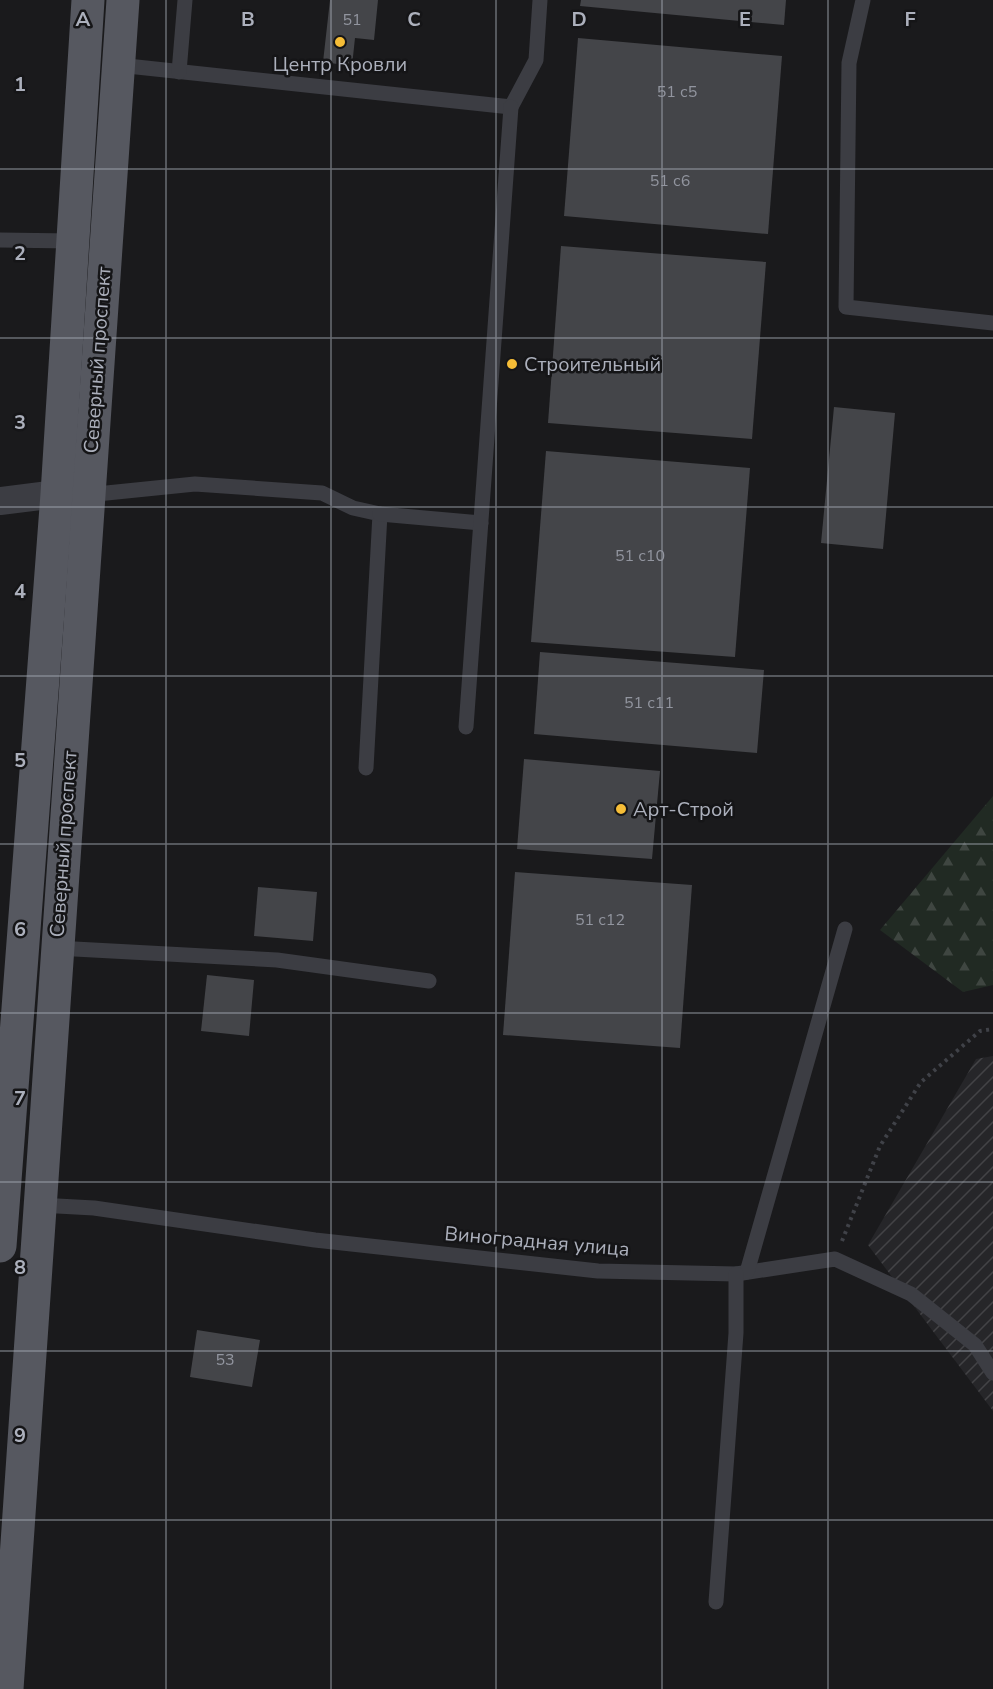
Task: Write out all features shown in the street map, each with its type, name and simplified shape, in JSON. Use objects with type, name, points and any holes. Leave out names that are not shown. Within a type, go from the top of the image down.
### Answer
[{"type":"main road","name":"Северный проспект","points":[[7,1689],[56,948],[72,494],[72,241],[88,0]]},
{"type":"main road","name":"Северный проспект","points":[[0,1246],[72,494],[123,0]]},
{"type":"street","points":[[0,501],[72,494]]},
{"type":"lane","points":[[179,72],[185,0]]},
{"type":"lane","points":[[466,727],[511,107],[536,60],[540,0]]},
{"type":"lane","points":[[863,0],[849,63],[846,307],[993,323]]},
{"type":"lane","points":[[118,65],[511,107]]},
{"type":"lane","points":[[0,240],[72,241]]},
{"type":"lane","points":[[72,494],[195,484],[322,493],[353,508],[380,514],[481,523]]},
{"type":"lane","points":[[366,768],[380,514]]},
{"type":"lane","points":[[716,1602],[735,1333],[742,1273],[845,929]]},
{"type":"lane","points":[[56,948],[277,960],[429,981]]},
{"type":"lane","name":"Виноградная улица","points":[[39,1205],[94,1208],[315,1240],[598,1271],[742,1273],[835,1259]]},
{"type":"lane","points":[[835,1259],[911,1294],[975,1346],[993,1373]]},
{"type":"path","points":[[835,1259],[880,1146],[921,1082],[980,1031],[993,1029]]},
{"type":"shaded area","points":[[993,1056],[993,1411],[868,1245],[976,1059]]},
{"type":"green space","points":[[993,796],[993,985],[963,992],[880,930]]},
{"type":"building","points":[[330,0],[378,0],[374,40],[355,38],[352,66],[323,62]]},
{"type":"building","points":[[581,0],[786,0],[784,25],[580,6]]},
{"type":"building","points":[[578,38],[782,56],[768,234],[564,216]]},
{"type":"building","points":[[561,246],[766,262],[752,439],[548,423]]},
{"type":"building","points":[[834,407],[895,413],[883,549],[821,543]]},
{"type":"building","points":[[546,451],[750,468],[735,657],[531,642]]},
{"type":"building","points":[[540,652],[764,670],[757,753],[534,734]]},
{"type":"building","points":[[524,759],[660,771],[652,859],[517,849]]},
{"type":"building","points":[[515,872],[692,885],[680,1048],[503,1035]]},
{"type":"building","points":[[258,887],[317,892],[313,941],[254,936]]},
{"type":"building","points":[[207,975],[254,980],[249,1036],[201,1031]]},
{"type":"building","points":[[197,1330],[260,1340],[252,1387],[190,1377]]},
{"type":"place","name":"Центр Кровли","points":[[340,42]]},
{"type":"place","name":"Строительный","points":[[512,364]]},
{"type":"place","name":"Арт-Строй","points":[[621,809]]}]
